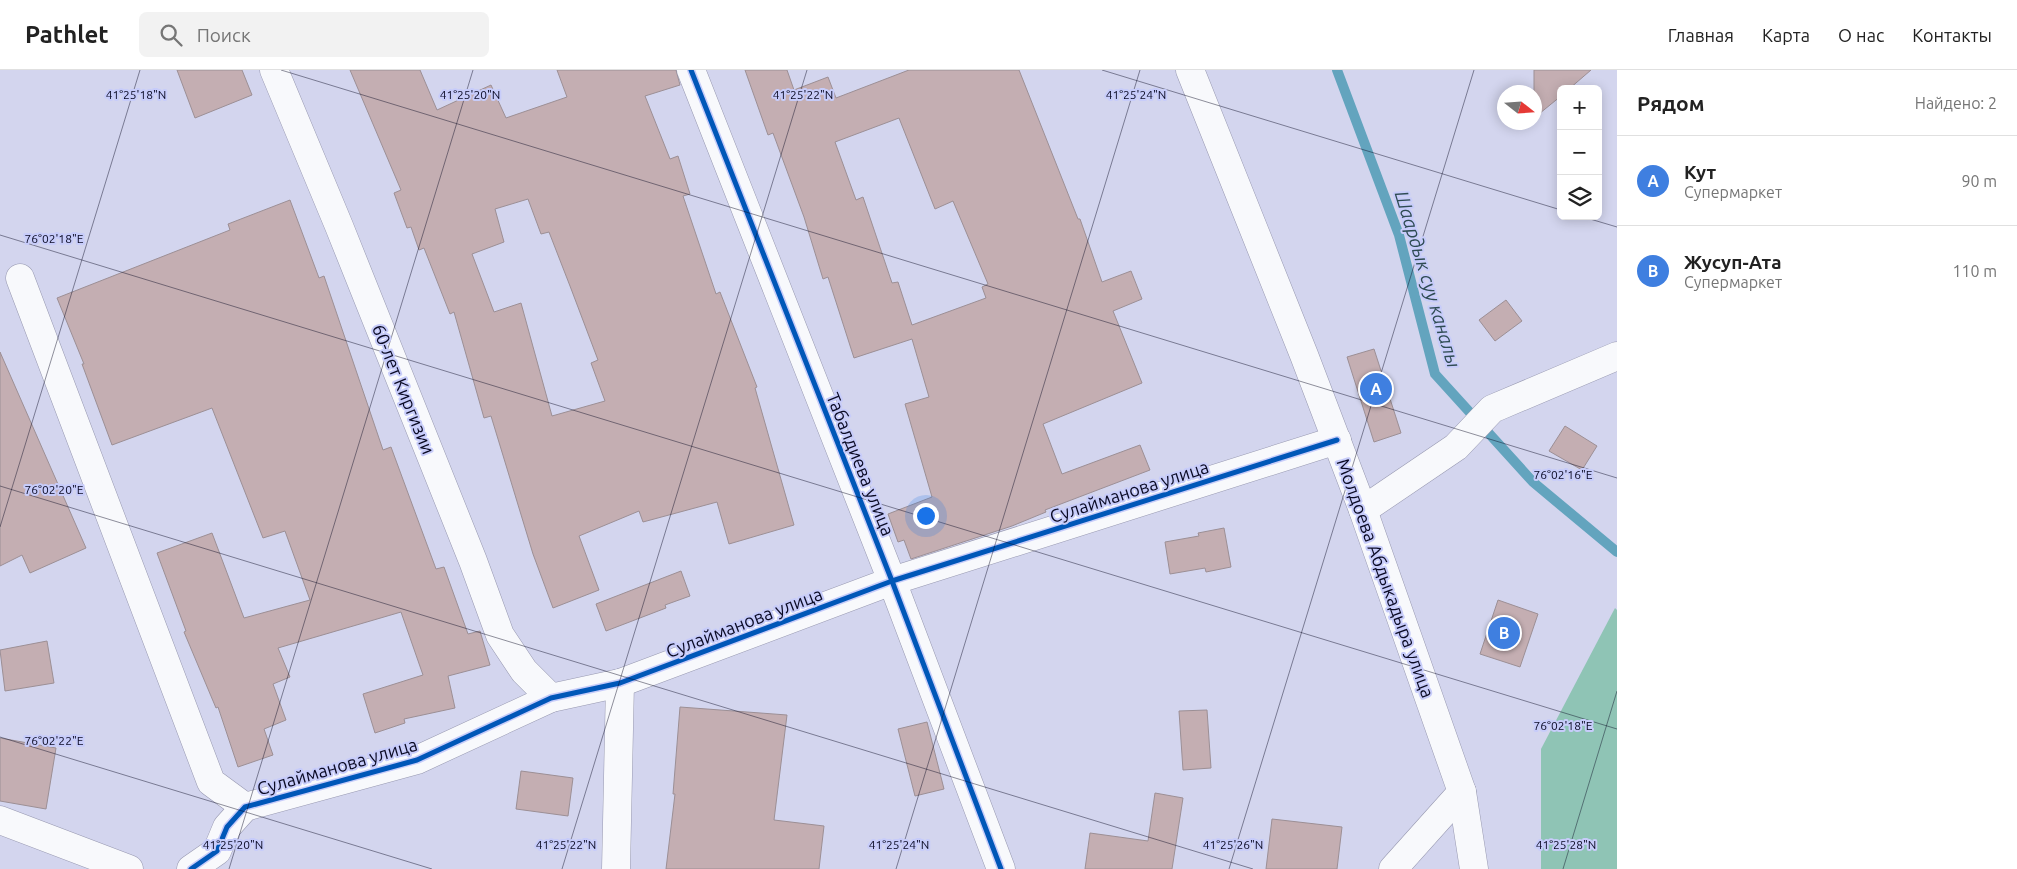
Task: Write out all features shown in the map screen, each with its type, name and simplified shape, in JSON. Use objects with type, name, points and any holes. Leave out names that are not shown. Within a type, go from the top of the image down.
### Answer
[{"type":"street","name":"60-лет Киргизии","points":[[274,70],[364,289],[500,635],[524,671],[551,698]]},
{"type":"street","name":"Табалдиева улица","points":[[691,70],[892,581],[1001,869]]},
{"type":"street","name":"Молдоева Абдыкадыра улица","points":[[1190,70],[1363,510],[1462,792],[1474,869]]},
{"type":"street","points":[[20,278],[211,782],[245,807]]},
{"type":"street","points":[[1363,510],[1456,446],[1492,410],[1617,356]]},
{"type":"street","name":"Сулайманова улица","points":[[191,869],[216,860],[226,827],[245,807],[417,760],[551,698],[620,683],[892,581],[1336,440]]},
{"type":"street","points":[[616,869],[620,683]]},
{"type":"street","points":[[1393,869],[1462,792]]},
{"type":"street","points":[[0,820],[129,869]]},
{"type":"green space","points":[[1615,608],[1617,610],[1617,869],[1541,869],[1541,749]]},
{"type":"building","points":[[177,70],[242,70],[252,95],[195,118]]},
{"type":"building","points":[[350,70],[420,70],[437,110],[491,85],[506,118],[567,97],[557,70],[676,70],[680,85],[645,96],[670,159],[678,156],[690,194],[683,196],[716,294],[720,292],[757,387],[755,388],[794,525],[729,544],[717,502],[643,522],[639,511],[579,536],[599,590],[553,608],[533,554],[491,416],[484,418],[454,312],[450,314],[424,248],[419,250],[411,227],[407,228],[394,193],[401,190]],"holes":[[[528,199],[541,234],[549,232],[570,286],[598,360],[591,363],[605,401],[552,416],[521,303],[494,312],[472,254],[504,242],[495,209]]]},
{"type":"building","points":[[745,70],[787,70],[794,90],[828,77],[836,98],[909,70],[1019,70],[1078,219],[1080,219],[1102,282],[1131,271],[1142,299],[1113,311],[1142,383],[1043,424],[1062,474],[1140,445],[1150,470],[1045,510],[1046,512],[1012,526],[911,559],[904,540],[898,542],[888,514],[932,497],[905,404],[929,397],[912,339],[854,358],[828,277],[823,279],[804,217],[773,133],[768,135]],"holes":[[[899,118],[935,209],[953,201],[988,284],[982,287],[986,298],[912,325],[898,282],[892,283],[863,197],[856,200],[835,142]]]},
{"type":"building","points":[[1534,70],[1591,70],[1574,85],[1557,85],[1557,99],[1542,111],[1542,85],[1534,85]]},
{"type":"building","points":[[290,200],[319,278],[324,276],[383,450],[391,447],[436,569],[444,567],[468,634],[480,631],[490,665],[448,676],[455,708],[404,719],[405,723],[375,733],[363,694],[423,675],[401,612],[278,648],[290,677],[273,684],[286,720],[264,729],[273,755],[238,767],[218,707],[216,708],[184,632],[186,631],[157,553],[212,533],[244,618],[310,600],[285,531],[263,538],[212,408],[112,445],[82,364],[84,364],[57,298],[230,230],[228,224]]},
{"type":"building","points":[[1506,300],[1522,321],[1495,341],[1479,320]]},
{"type":"building","points":[[1374,349],[1401,433],[1374,442],[1347,357]]},
{"type":"building","points":[[0,352],[86,548],[30,573],[22,555],[0,566]]},
{"type":"building","points":[[1565,426],[1597,446],[1582,470],[1549,451]]},
{"type":"building","points":[[1224,528],[1231,567],[1206,572],[1205,568],[1170,574],[1165,542],[1199,536],[1198,533]]},
{"type":"building","points":[[681,571],[690,596],[665,605],[666,608],[606,631],[596,604]]},
{"type":"building","points":[[1498,600],[1538,614],[1520,667],[1480,654]]},
{"type":"building","points":[[47,641],[54,683],[5,691],[0,650]]},
{"type":"building","points":[[680,707],[787,715],[774,820],[824,826],[819,869],[666,869],[675,794],[673,794]]},
{"type":"building","points":[[1207,710],[1211,768],[1183,770],[1179,711]]},
{"type":"building","points":[[927,722],[944,789],[915,796],[898,729]]},
{"type":"building","points":[[0,738],[56,748],[46,809],[0,801]]},
{"type":"building","points":[[521,771],[573,778],[568,816],[516,809]]},
{"type":"building","points":[[1155,793],[1183,798],[1172,869],[1085,869],[1090,833],[1148,841]]},
{"type":"building","points":[[1272,819],[1342,827],[1337,869],[1266,869]]},
{"type":"waterway","name":"Шаардык суу каналы","points":[[1337,70],[1399,235],[1435,374],[1533,482],[1617,552]]},
{"type":"cycle path","points":[[691,70],[892,581],[1001,869]]},
{"type":"cycle path","points":[[191,869],[217,851],[227,827],[245,807],[417,760],[551,698],[620,683],[892,581],[1337,440]]},
{"type":"place","name":"Кут","points":[[1376,389]]},
{"type":"place","name":"Жусуп-Ата","points":[[1504,633]]}]
